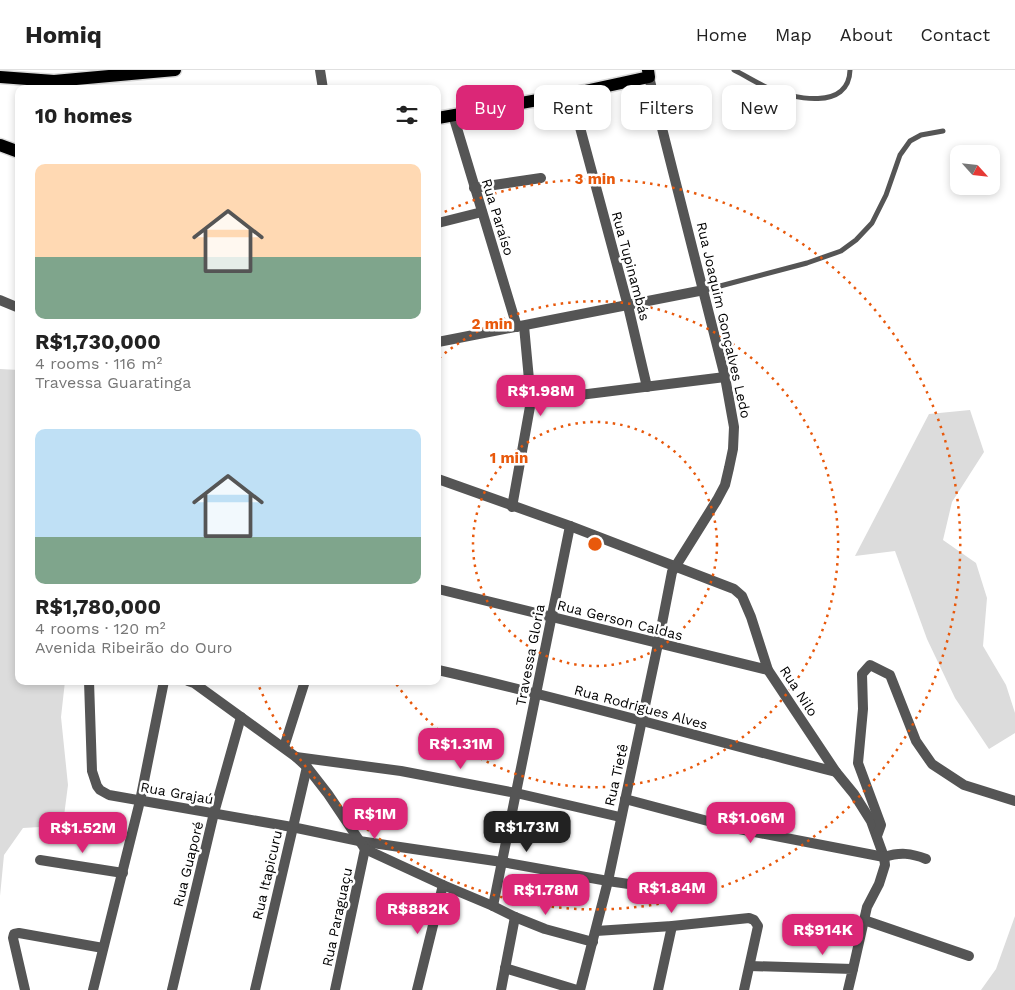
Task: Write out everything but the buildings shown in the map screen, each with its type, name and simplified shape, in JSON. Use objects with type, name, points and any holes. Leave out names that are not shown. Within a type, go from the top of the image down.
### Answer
[{"type":"main road","points":[[0,77],[54,81],[175,70]]},
{"type":"main road","points":[[604,85],[648,73]]},
{"type":"main road","points":[[441,117],[534,101]]},
{"type":"main road","points":[[0,145],[15,151]]},
{"type":"street","points":[[320,70],[322,85]]},
{"type":"street","name":"Rua Joaquim Gonçalves Ledo","points":[[648,73],[704,290],[725,377],[734,427],[733,449],[725,485],[718,500],[675,566]]},
{"type":"street","name":"Rua Paraíso","points":[[453,115],[474,188],[521,326],[530,401],[512,506]]},
{"type":"street","name":"Rua Tupinambás","points":[[581,130],[628,306],[647,387]]},
{"type":"street","points":[[474,188],[541,178]]},
{"type":"street","points":[[441,222],[482,212]]},
{"type":"street","points":[[441,341],[704,290]]},
{"type":"street","points":[[0,300],[15,306]]},
{"type":"street","points":[[530,401],[725,377]]},
{"type":"street","name":"Rua Nilo","points":[[441,480],[570,526],[734,589],[742,596],[751,617],[768,670],[871,821],[884,857]]},
{"type":"street","name":"Travessa Gloria","points":[[493,906],[570,526]]},
{"type":"street","name":"Rua Tietê","points":[[579,990],[608,881],[672,572],[675,566]]},
{"type":"street","name":"Rua Gerson Caldas","points":[[441,590],[768,670]]},
{"type":"street","points":[[877,836],[881,825],[858,763],[863,709],[862,674],[870,666],[890,675],[916,741],[932,764],[964,785],[1015,801]]},
{"type":"street","name":"Rua Rodrigues Alves","points":[[441,671],[537,693],[836,772]]},
{"type":"street","name":"Rua Grajaú","points":[[89,685],[92,771],[94,780],[104,793],[140,801],[292,826],[362,845]]},
{"type":"street","points":[[93,990],[140,801],[163,685]]},
{"type":"street","points":[[196,685],[284,747],[307,767],[328,794],[362,845],[443,885],[515,917],[545,929],[592,942]]},
{"type":"street","points":[[284,747],[304,685]]},
{"type":"street","name":"Rua Guaporé","points":[[172,990],[214,813],[241,717]]},
{"type":"street","points":[[296,757],[401,771],[516,794],[620,818]]},
{"type":"street","name":"Rua Itapicuru","points":[[255,990],[307,767]]},
{"type":"street","points":[[625,800],[734,828],[884,857],[897,853],[912,853],[926,859]]},
{"type":"street","points":[[362,845],[502,862],[608,881],[691,893]]},
{"type":"street","name":"Rua Paraguaçu","points":[[335,990],[362,845]]},
{"type":"street","points":[[848,990],[867,907],[881,877],[885,864],[884,857]]},
{"type":"street","points":[[40,860],[123,873]]},
{"type":"street","points":[[417,990],[443,885]]},
{"type":"street","points":[[501,990],[515,917]]},
{"type":"street","points":[[596,930],[672,926],[749,918],[754,920],[758,926],[744,990]]},
{"type":"street","points":[[864,920],[969,956]]},
{"type":"street","points":[[658,990],[672,926]]},
{"type":"street","points":[[26,990],[13,938],[14,934],[19,932],[103,948]]},
{"type":"street","points":[[750,966],[853,969]]},
{"type":"street","points":[[506,968],[579,990]]},
{"type":"lane","points":[[734,70],[768,88],[791,96],[819,99],[840,93],[850,80],[850,70]]},
{"type":"lane","points":[[704,290],[807,264],[841,251],[856,240],[872,223],[886,195],[900,155],[910,141],[921,135],[943,131]]},
{"type":"shaded area","points":[[0,369],[15,370],[15,685],[65,685],[61,717],[68,785],[64,816],[57,826],[23,828],[4,855],[0,896]]},
{"type":"shaded area","points":[[970,410],[984,452],[952,502],[943,540],[976,563],[987,598],[983,646],[1006,685],[1015,713],[1015,733],[989,749],[955,698],[927,639],[895,551],[855,556],[929,414]]},
{"type":"shaded area","points":[[1015,916],[1015,990],[981,990],[996,969]]}]
